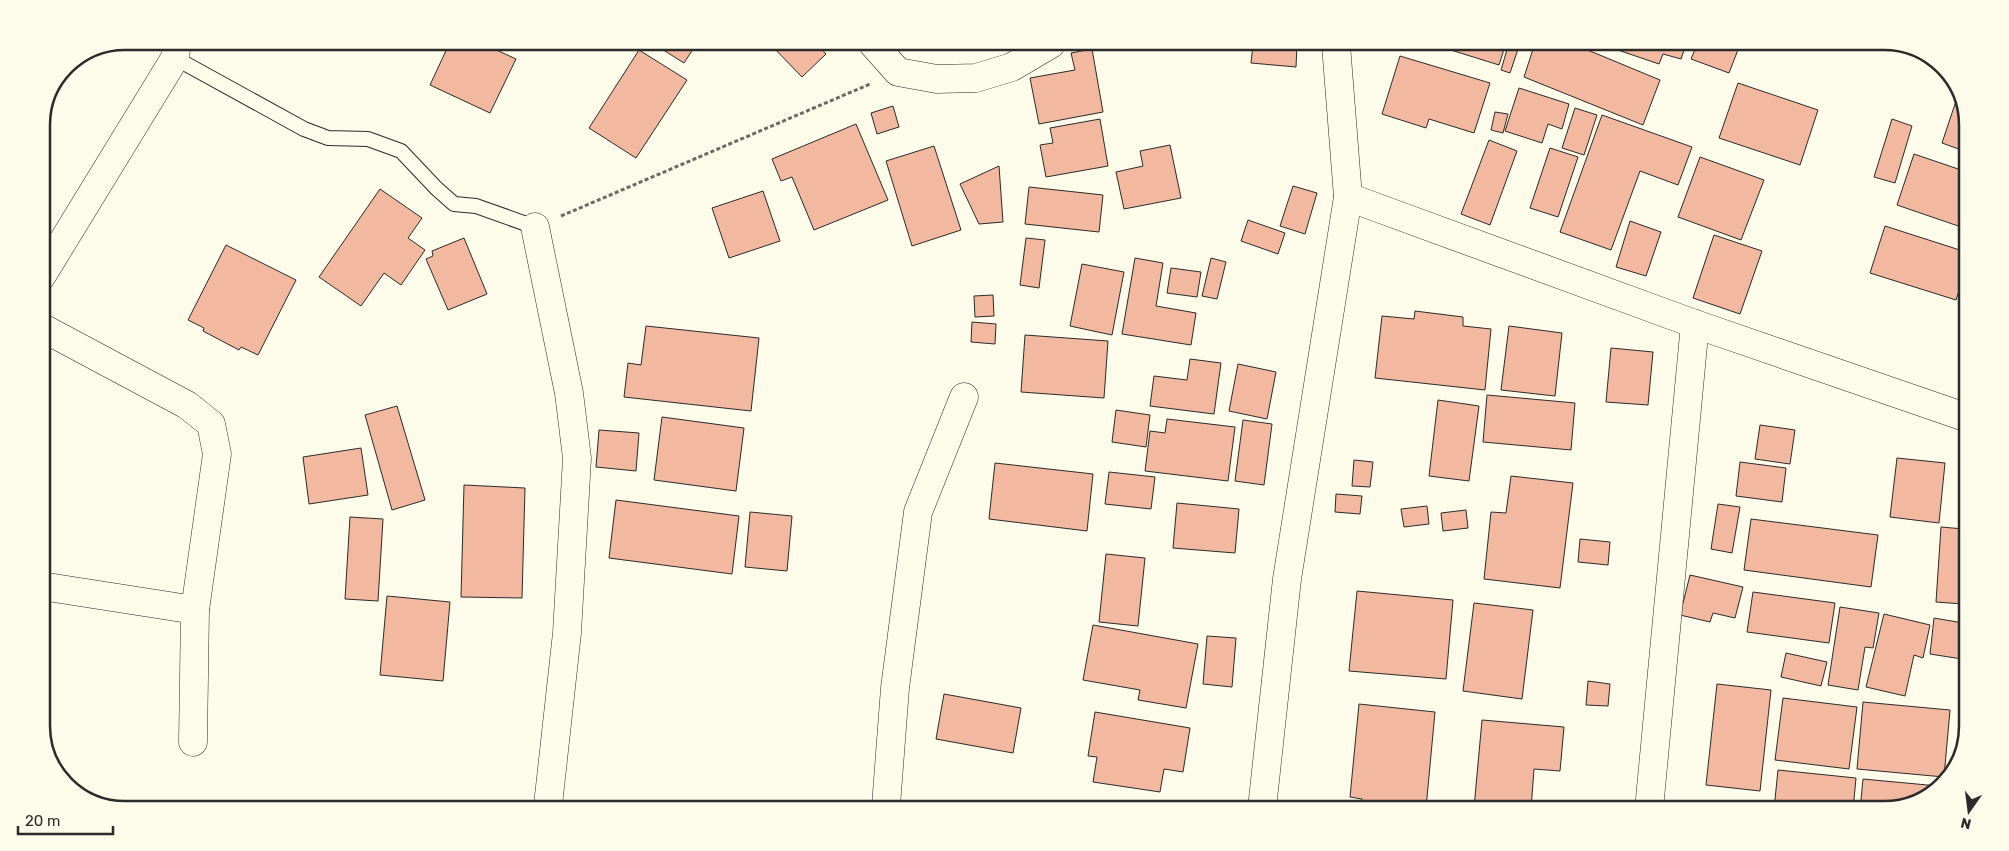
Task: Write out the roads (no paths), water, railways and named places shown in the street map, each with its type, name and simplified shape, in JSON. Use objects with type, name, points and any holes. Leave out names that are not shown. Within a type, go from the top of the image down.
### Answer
[{"type":"street","points":[[50,262],[176,50]]},
{"type":"street","points":[[878,50],[898,72],[937,79],[976,78],[1012,67],[1041,50]]},
{"type":"street","points":[[1263,801],[1287,579],[1348,197],[1336,50]]},
{"type":"street","points":[[1348,197],[1695,324],[1959,415]]},
{"type":"street","points":[[535,227],[569,393],[577,458],[567,633],[548,801]]},
{"type":"street","points":[[1650,801],[1695,324]]},
{"type":"street","points":[[50,332],[187,406],[211,424],[217,454],[195,610],[193,742]]},
{"type":"street","points":[[886,801],[895,688],[918,512],[964,398]]},
{"type":"street","points":[[50,587],[195,610]]},
{"type":"lane","points":[[176,50],[304,129],[328,138],[368,139],[401,151],[454,204],[476,206],[535,227]]}]
